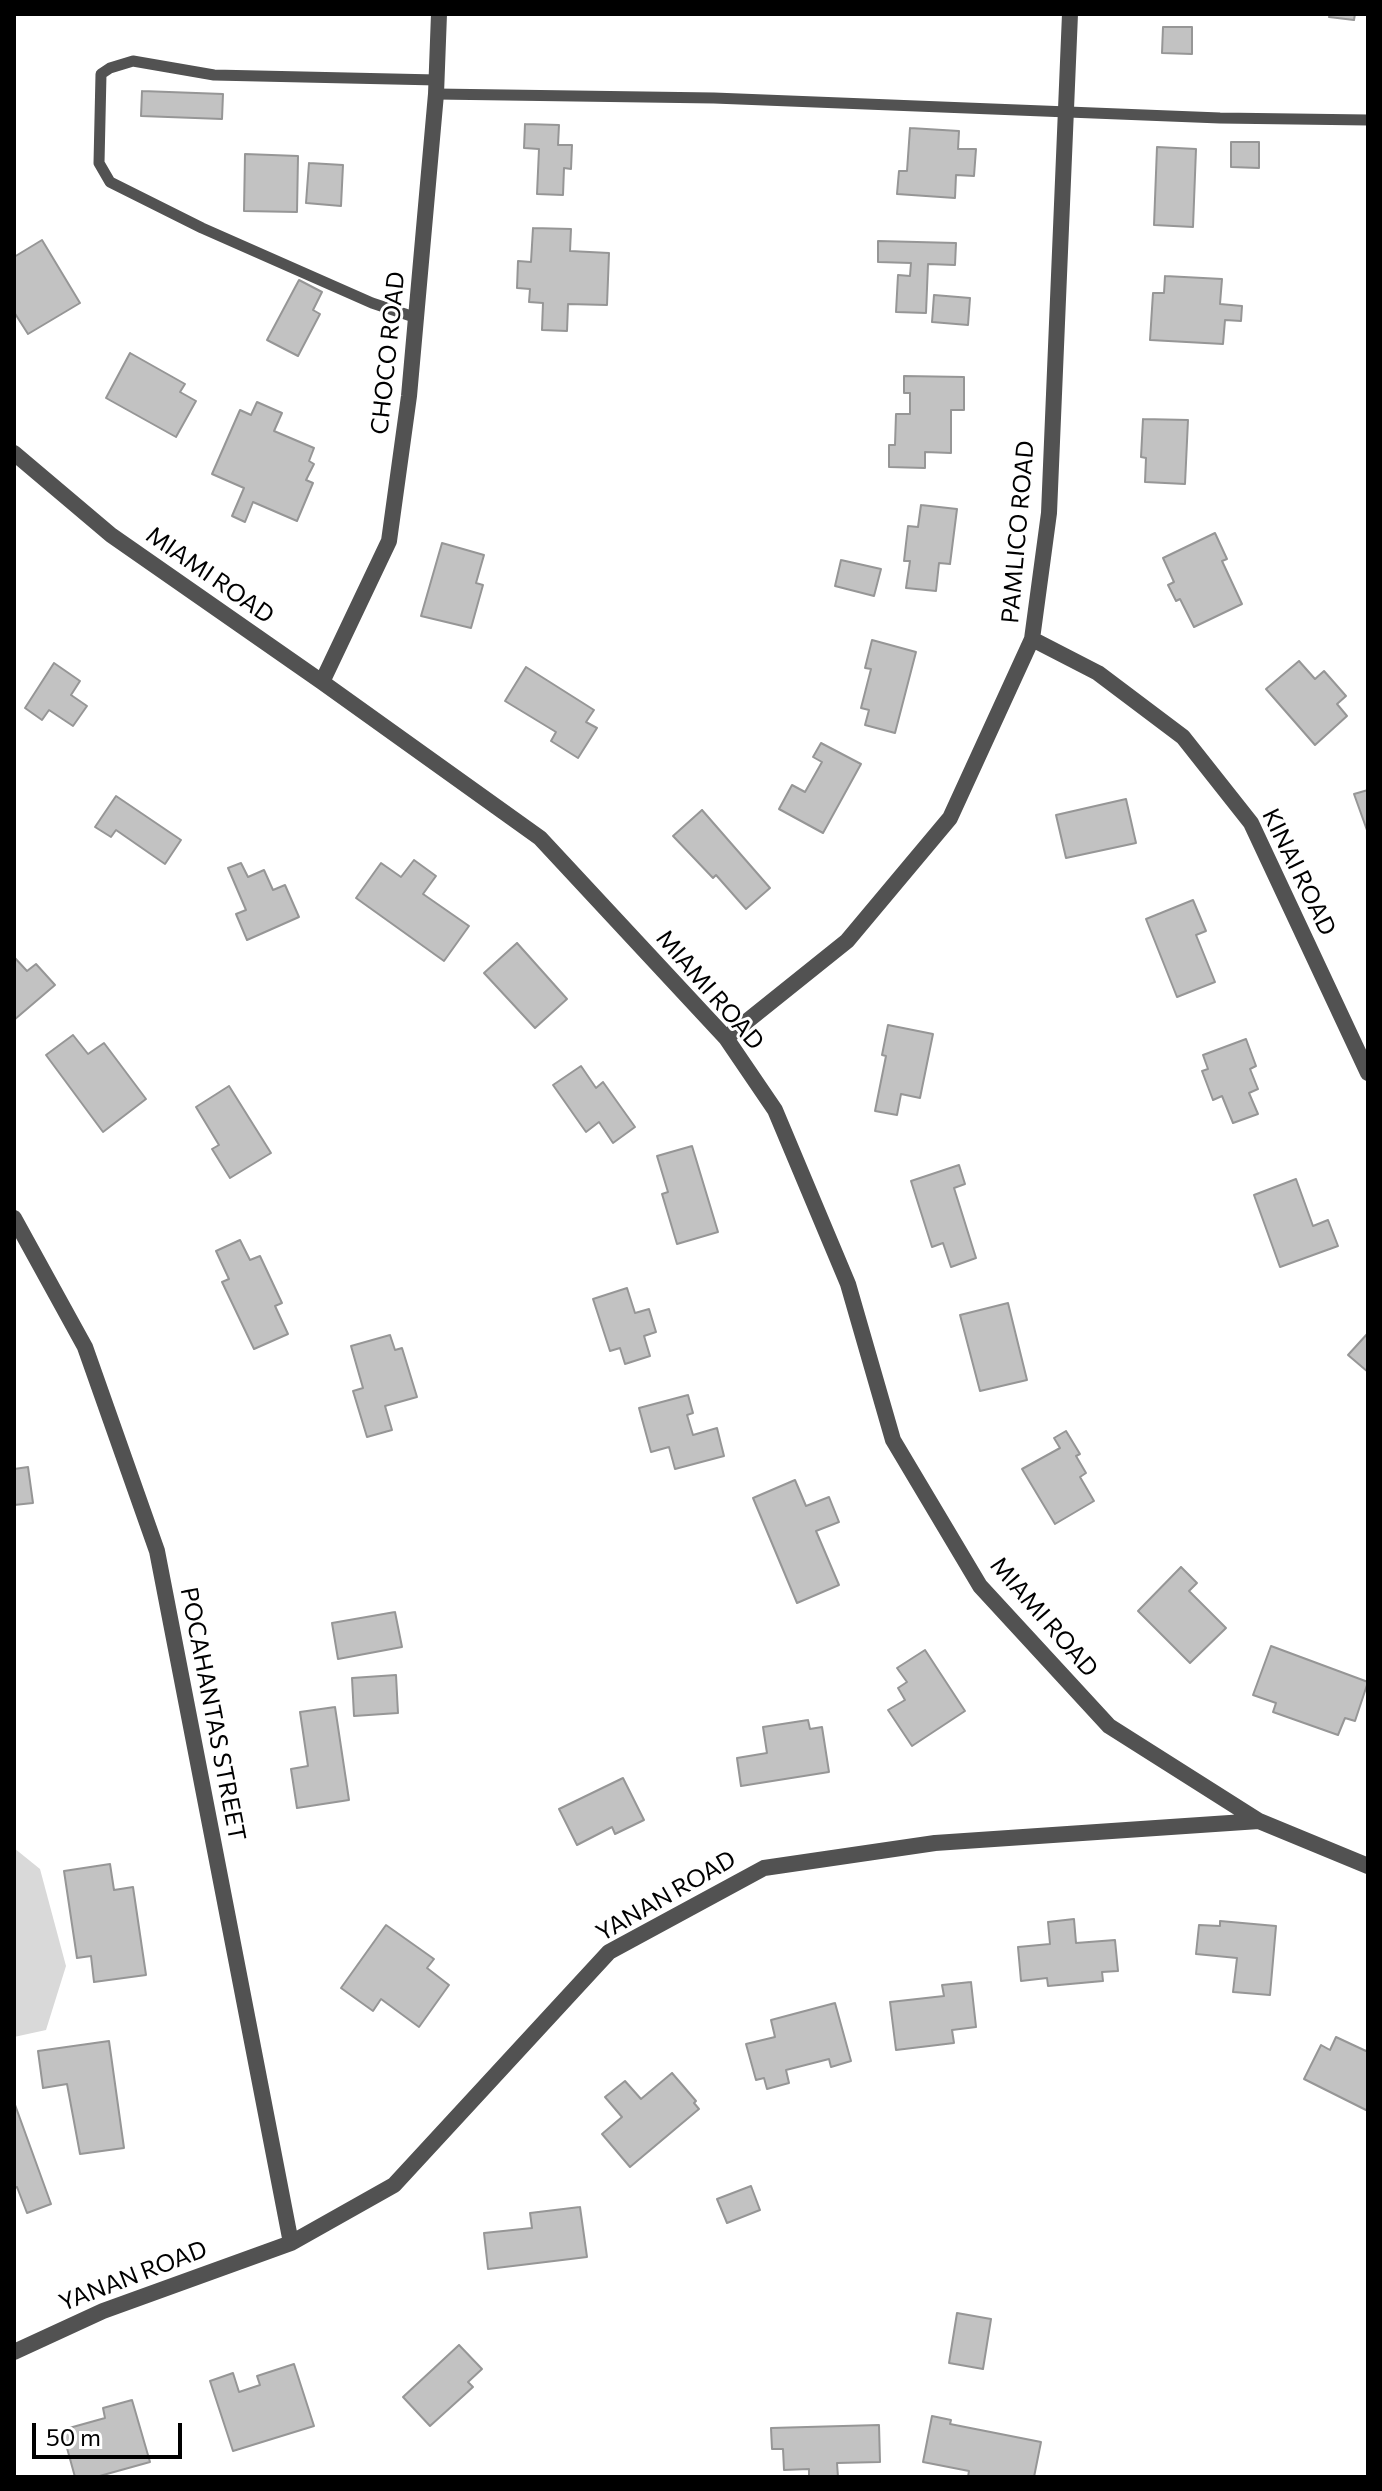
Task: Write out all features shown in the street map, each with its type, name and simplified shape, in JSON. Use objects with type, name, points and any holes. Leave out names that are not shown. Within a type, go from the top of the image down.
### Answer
[{"type":"street","name":"CHOCO ROAD","points":[[322,682],[389,541],[417,318],[437,87],[439,14]]},
{"type":"street","name":"PAMLICO ROAD","points":[[726,1038],[847,941],[950,818],[1032,639],[1049,513],[1070,14]]},
{"type":"street","name":"MIAMI ROAD","points":[[14,453],[111,535],[540,838],[726,1038],[775,1110],[848,1284],[893,1440],[980,1586],[1109,1726],[1259,1821]]},
{"type":"street","name":"KINAI ROAD","points":[[1032,639],[1098,673],[1183,737],[1251,823],[1368,1073]]},
{"type":"street","name":"POCAHANTAS STREET","points":[[14,1218],[85,1347],[157,1551],[291,2243]]},
{"type":"street","name":"YANAN ROAD","points":[[14,2352],[103,2311],[291,2243],[394,2185],[609,1952],[764,1868],[935,1843],[1259,1821],[1368,1866]]},
{"type":"lane","points":[[417,318],[372,303],[202,228],[110,182],[99,163],[101,74],[133,61],[214,75],[437,87],[1220,118],[1368,120]]},
{"type":"shaded area","points":[[14,1848],[40,1869],[66,1966],[46,2030],[14,2037]]},
{"type":"building","points":[[1330,14],[1355,14],[1354,20],[1329,17]]},
{"type":"building","points":[[1163,27],[1192,27],[1192,54],[1162,53]]},
{"type":"building","points":[[142,91],[223,94],[222,119],[141,116]]},
{"type":"building","points":[[525,124],[559,125],[558,145],[572,145],[571,169],[564,168],[563,195],[537,194],[539,149],[524,148]]},
{"type":"building","points":[[910,128],[959,131],[958,149],[976,149],[974,176],[956,175],[955,198],[897,194],[899,171],[907,171]]},
{"type":"building","points":[[1231,142],[1259,142],[1259,168],[1231,167]]},
{"type":"building","points":[[1157,147],[1196,149],[1193,227],[1154,225]]},
{"type":"building","points":[[245,154],[298,156],[297,212],[244,211]]},
{"type":"building","points":[[309,163],[343,165],[341,206],[306,203]]},
{"type":"building","points":[[533,228],[571,229],[570,251],[609,253],[607,305],[568,304],[567,331],[542,330],[543,303],[529,302],[530,289],[517,288],[518,261],[531,262]]},
{"type":"building","points":[[42,240],[80,303],[28,334],[14,312],[14,257]]},
{"type":"building","points":[[878,241],[956,243],[955,265],[928,264],[926,313],[896,312],[898,275],[910,276],[911,263],[878,262]]},
{"type":"building","points":[[1165,276],[1222,279],[1220,304],[1242,306],[1241,321],[1225,320],[1223,344],[1150,340],[1153,293],[1164,293]]},
{"type":"building","points":[[299,280],[322,292],[313,310],[320,314],[298,356],[267,340]]},
{"type":"building","points":[[934,295],[970,298],[968,325],[932,322]]},
{"type":"building","points":[[130,353],[185,384],[180,392],[196,401],[176,437],[106,398]]},
{"type":"building","points":[[904,376],[964,377],[964,410],[951,410],[951,453],[925,452],[925,468],[889,467],[889,445],[895,445],[896,414],[910,414],[910,393],[904,393]]},
{"type":"building","points":[[257,402],[282,413],[274,431],[314,448],[309,461],[314,464],[306,480],[313,483],[297,521],[253,502],[245,522],[232,516],[244,488],[212,474],[240,410],[251,415]]},
{"type":"building","points":[[1143,419],[1188,420],[1185,484],[1145,482],[1146,458],[1141,457]]},
{"type":"building","points":[[921,505],[957,509],[950,564],[939,563],[936,591],[906,588],[910,561],[904,561],[908,526],[918,527]]},
{"type":"building","points":[[1215,533],[1227,559],[1222,561],[1242,604],[1194,627],[1180,599],[1176,601],[1168,585],[1174,582],[1163,558]]},
{"type":"building","points":[[442,543],[484,555],[476,583],[483,585],[471,628],[421,616]]},
{"type":"building","points":[[841,560],[881,569],[874,596],[835,586]]},
{"type":"building","points":[[872,640],[916,652],[895,733],[865,725],[869,710],[861,708],[871,669],[865,668]]},
{"type":"building","points":[[1299,661],[1315,679],[1324,671],[1346,696],[1337,704],[1347,716],[1315,745],[1266,689]]},
{"type":"building","points":[[54,663],[80,681],[71,695],[87,706],[73,726],[49,710],[42,720],[25,708]]},
{"type":"building","points":[[526,667],[594,710],[586,722],[597,728],[578,758],[551,741],[556,732],[505,701]]},
{"type":"building","points":[[821,743],[861,764],[823,833],[779,809],[792,785],[805,792],[822,762],[813,757]]},
{"type":"building","points":[[1368,790],[1368,833],[1354,794]]},
{"type":"building","points":[[116,796],[181,840],[165,864],[116,830],[111,837],[95,827]]},
{"type":"building","points":[[1126,799],[1136,843],[1066,858],[1056,815]]},
{"type":"building","points":[[702,810],[770,888],[746,909],[716,875],[713,878],[673,836]]},
{"type":"building","points":[[414,860],[436,876],[423,894],[469,926],[444,961],[356,898],[381,863],[401,877]]},
{"type":"building","points":[[241,863],[248,877],[264,870],[273,890],[285,885],[299,917],[247,940],[236,914],[246,910],[228,868]]},
{"type":"building","points":[[1193,900],[1206,931],[1196,935],[1215,982],[1177,997],[1146,919]]},
{"type":"building","points":[[517,943],[567,999],[535,1028],[484,973]]},
{"type":"building","points":[[14,957],[27,971],[36,964],[55,985],[14,1020]]},
{"type":"building","points":[[888,1025],[933,1034],[920,1098],[901,1094],[897,1115],[875,1111],[886,1056],[882,1055]]},
{"type":"building","points":[[73,1035],[88,1054],[104,1043],[146,1099],[103,1132],[46,1055]]},
{"type":"building","points":[[1246,1039],[1256,1066],[1250,1069],[1258,1089],[1249,1093],[1258,1114],[1233,1123],[1222,1096],[1213,1100],[1202,1071],[1208,1069],[1203,1055]]},
{"type":"building","points":[[581,1066],[596,1088],[603,1082],[635,1127],[613,1143],[599,1122],[586,1132],[553,1085]]},
{"type":"building","points":[[229,1086],[271,1153],[230,1178],[212,1149],[219,1145],[196,1107]]},
{"type":"building","points":[[692,1146],[718,1232],[677,1244],[662,1194],[668,1192],[657,1156]]},
{"type":"building","points":[[959,1165],[965,1184],[954,1188],[976,1258],[951,1267],[943,1243],[932,1247],[911,1181]]},
{"type":"building","points":[[1296,1179],[1313,1226],[1328,1220],[1338,1246],[1280,1267],[1254,1195]]},
{"type":"building","points":[[240,1240],[250,1260],[260,1256],[282,1303],[275,1306],[288,1334],[254,1349],[222,1282],[229,1279],[216,1251]]},
{"type":"building","points":[[627,1288],[635,1313],[649,1309],[656,1332],[644,1336],[650,1356],[625,1364],[620,1348],[610,1351],[593,1299]]},
{"type":"building","points":[[1008,1303],[1027,1380],[980,1391],[960,1315]]},
{"type":"building","points":[[1368,1333],[1368,1372],[1348,1355]]},
{"type":"building","points":[[390,1335],[395,1350],[402,1348],[417,1397],[385,1406],[392,1430],[367,1437],[353,1391],[363,1388],[351,1346]]},
{"type":"building","points":[[688,1395],[693,1413],[687,1415],[693,1435],[717,1428],[724,1456],[675,1469],[669,1447],[651,1452],[639,1408]]},
{"type":"building","points":[[1066,1431],[1080,1454],[1076,1456],[1086,1473],[1080,1477],[1094,1501],[1055,1524],[1022,1469],[1060,1448],[1054,1438]]},
{"type":"building","points":[[28,1467],[33,1503],[14,1505],[14,1469]]},
{"type":"building","points":[[795,1480],[806,1506],[829,1497],[839,1522],[816,1531],[839,1585],[797,1603],[753,1498]]},
{"type":"building","points":[[1181,1567],[1197,1583],[1189,1591],[1226,1628],[1190,1663],[1138,1611]]},
{"type":"building","points":[[395,1612],[402,1647],[338,1659],[332,1623]]},
{"type":"building","points":[[1271,1646],[1368,1682],[1355,1721],[1345,1718],[1338,1735],[1273,1712],[1276,1703],[1253,1695]]},
{"type":"building","points":[[925,1650],[965,1711],[912,1746],[888,1710],[905,1700],[898,1688],[907,1682],[897,1668]]},
{"type":"building","points":[[396,1675],[398,1713],[354,1716],[352,1678]]},
{"type":"building","points":[[335,1707],[349,1800],[297,1808],[291,1769],[308,1766],[300,1712]]},
{"type":"building","points":[[808,1720],[810,1729],[822,1727],[829,1772],[741,1786],[737,1758],[767,1753],[763,1727]]},
{"type":"building","points":[[623,1778],[644,1820],[615,1834],[612,1827],[577,1845],[559,1809]]},
{"type":"building","points":[[110,1864],[114,1890],[133,1887],[146,1975],[94,1982],[91,1956],[77,1958],[64,1871]]},
{"type":"building","points":[[1074,1919],[1076,1943],[1115,1940],[1118,1971],[1102,1972],[1103,1981],[1048,1986],[1047,1978],[1021,1981],[1018,1947],[1050,1944],[1048,1922]]},
{"type":"building","points":[[1220,1921],[1276,1926],[1270,1995],[1233,1992],[1237,1958],[1196,1954],[1199,1925],[1220,1926]]},
{"type":"building","points":[[386,1925],[434,1959],[427,1968],[449,1985],[419,2027],[381,1999],[373,2011],[341,1988]]},
{"type":"building","points":[[971,1982],[976,2027],[952,2030],[954,2043],[896,2050],[890,2002],[944,1996],[942,1985]]},
{"type":"building","points":[[835,2003],[851,2061],[831,2067],[829,2059],[786,2070],[789,2083],[767,2089],[764,2078],[756,2080],[746,2044],[775,2037],[771,2020]]},
{"type":"building","points":[[1336,2037],[1366,2051],[1368,2048],[1368,2111],[1304,2079],[1321,2045],[1330,2050]]},
{"type":"building","points":[[109,2041],[124,2148],[80,2154],[67,2084],[43,2088],[38,2051]]},
{"type":"building","points":[[672,2073],[696,2101],[694,2103],[699,2109],[630,2167],[602,2134],[622,2117],[605,2097],[625,2081],[641,2099]]},
{"type":"building","points":[[14,2102],[51,2204],[27,2213],[17,2187],[14,2188]]},
{"type":"building","points":[[751,2186],[760,2210],[727,2223],[717,2199]]},
{"type":"building","points":[[580,2207],[587,2257],[488,2269],[484,2233],[532,2228],[530,2213]]},
{"type":"building","points":[[957,2313],[991,2319],[983,2369],[949,2363]]},
{"type":"building","points":[[459,2345],[482,2369],[468,2382],[473,2387],[430,2426],[403,2397]]},
{"type":"building","points":[[294,2364],[314,2426],[233,2451],[210,2381],[233,2373],[239,2392],[260,2385],[257,2376]]},
{"type":"building","points":[[132,2400],[150,2462],[96,2477],[75,2477],[62,2430],[105,2418],[103,2408]]},
{"type":"building","points":[[932,2416],[951,2420],[950,2424],[1041,2442],[1034,2477],[968,2477],[969,2471],[923,2462]]},
{"type":"building","points":[[879,2425],[880,2462],[837,2463],[838,2477],[809,2477],[809,2469],[784,2470],[783,2449],[772,2449],[771,2428]]}]
